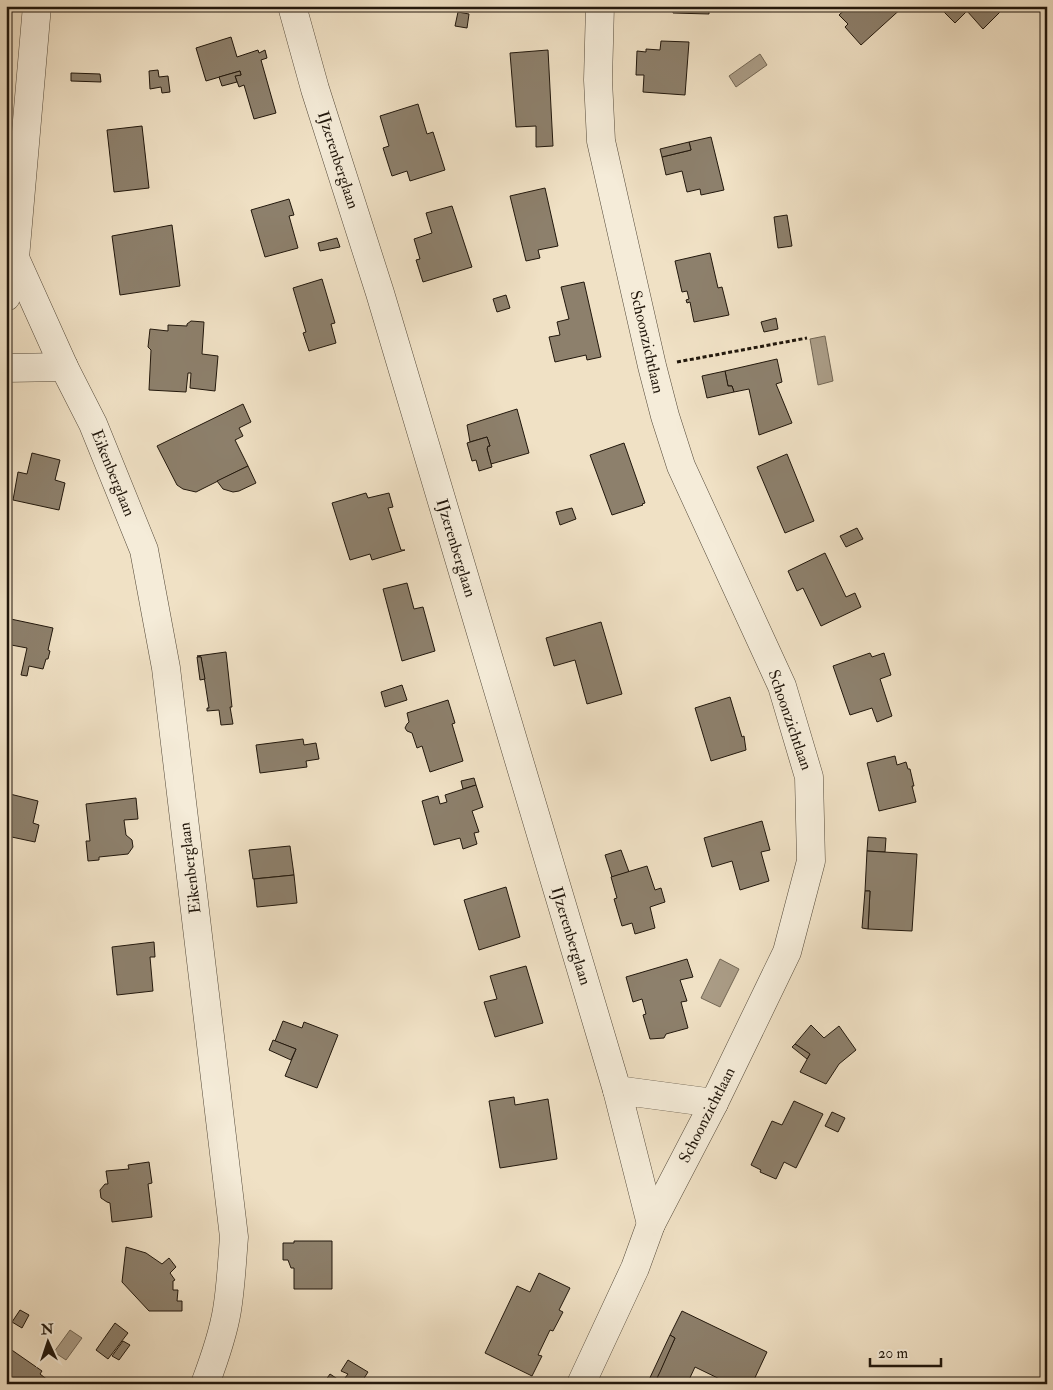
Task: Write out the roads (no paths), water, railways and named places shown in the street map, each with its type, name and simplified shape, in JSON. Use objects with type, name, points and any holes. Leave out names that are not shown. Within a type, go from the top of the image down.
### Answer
[{"type":"street","points":[[6,297],[16,258],[37,6]]},
{"type":"street","name":"IJzerenberglaan","points":[[292,6],[315,88],[382,303],[617,1090],[651,1224]]},
{"type":"street","name":"Schoonzichtlaan","points":[[581,1384],[635,1268],[651,1224],[714,1103],[786,952],[811,861],[809,777],[782,686],[681,466],[652,366],[601,141],[598,80],[600,6]]},
{"type":"street","name":"Eikenberglaan","points":[[16,258],[64,367],[93,424],[144,550],[166,668],[234,1237],[227,1312],[205,1384]]},
{"type":"street","points":[[6,368],[64,367]]},
{"type":"street","points":[[617,1090],[714,1103]]}]
